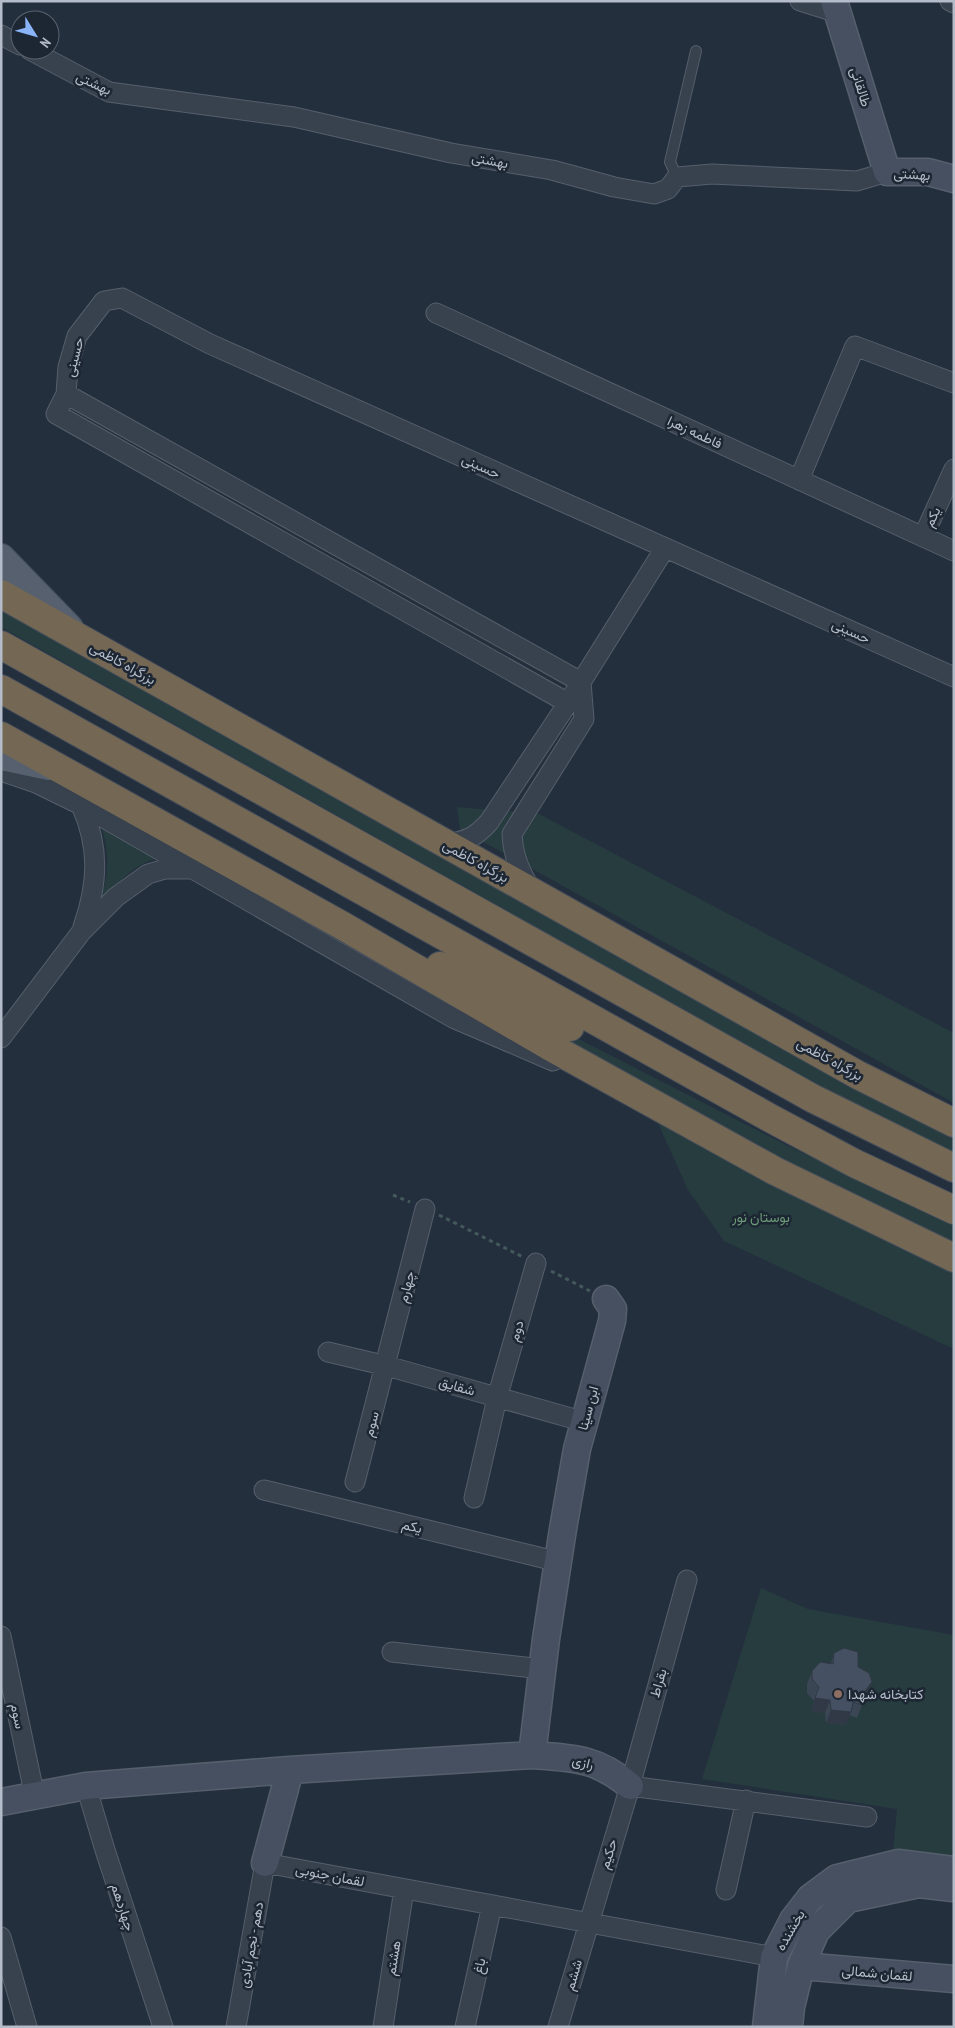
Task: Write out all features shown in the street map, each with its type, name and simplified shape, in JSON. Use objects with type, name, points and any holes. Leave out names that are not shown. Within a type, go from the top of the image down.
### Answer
[{"type":"highway","name":"بزرگراه کاظمی","points":[[1,594],[858,1075],[954,1124]]},
{"type":"highway","points":[[1,644],[812,1098],[954,1168]]},
{"type":"highway","points":[[1,689],[682,1069],[854,1163],[954,1210]]},
{"type":"highway","points":[[1,736],[344,926],[549,1046],[775,1171],[954,1258]]},
{"type":"highway","points":[[344,926],[478,981],[602,1043],[682,1069]]},
{"type":"main road","points":[[1,558],[79,638]]},
{"type":"main road","points":[[1,756],[59,768]]},
{"type":"street","points":[[800,1],[836,7]]},
{"type":"street","points":[[950,1],[954,3]]},
{"type":"street","name":"طالقانی","points":[[836,7],[887,172]]},
{"type":"street","name":"بهشتی","points":[[49,60],[109,92],[294,117],[451,153],[552,170],[614,187],[654,194],[668,189],[677,177],[712,174],[857,181],[887,172],[928,172],[954,179]]},
{"type":"street","name":"حسینی","points":[[568,703],[56,414],[66,394],[68,367],[77,336],[104,301],[122,298],[210,344],[954,678]]},
{"type":"street","name":"فاطمه زهرا","points":[[436,313],[954,551]]},
{"type":"street","points":[[799,480],[855,346],[954,383]]},
{"type":"street","points":[[66,394],[581,682]]},
{"type":"street","name":"یکم","points":[[923,537],[954,470]]},
{"type":"street","points":[[447,844],[472,838],[489,822],[568,703],[665,548]]},
{"type":"street","points":[[533,893],[520,871],[513,852],[512,834],[584,719],[581,682]]},
{"type":"street","points":[[1,771],[36,783],[81,805],[453,1018],[666,1110]]},
{"type":"street","points":[[81,805],[91,828],[95,851],[95,879],[90,906],[82,931]]},
{"type":"street","points":[[1,1038],[82,931],[116,897],[148,874],[165,869],[190,868]]},
{"type":"street","name":"چهارم","points":[[387,1366],[426,1209]]},
{"type":"street","name":"دوم","points":[[497,1398],[536,1263]]},
{"type":"street","name":"ابن سینا","points":[[532,1756],[562,1529],[585,1422],[612,1321],[613,1309],[606,1299]]},
{"type":"street","name":"شقایق","points":[[328,1352],[387,1366],[585,1422]]},
{"type":"street","name":"سوم","points":[[355,1482],[387,1366]]},
{"type":"street","points":[[474,1498],[497,1398]]},
{"type":"street","name":"یکم","points":[[264,1490],[559,1562]]},
{"type":"street","name":"بقراط","points":[[630,1786],[687,1580]]},
{"type":"street","name":"سوم","points":[[1,1636],[34,1797]]},
{"type":"street","points":[[392,1652],[542,1669]]},
{"type":"street","name":"رازی","points":[[290,1770],[532,1756],[564,1757],[591,1762],[612,1771],[630,1786]]},
{"type":"street","points":[[1,1802],[86,1786],[290,1770],[265,1863]]},
{"type":"street","name":"چهاردهم","points":[[86,1786],[104,1850],[163,2027]]},
{"type":"street","points":[[630,1786],[867,1817]]},
{"type":"street","name":"حکیم","points":[[588,1923],[630,1786]]},
{"type":"street","points":[[726,1890],[746,1800]]},
{"type":"street","name":"لقمان جنوبی","points":[[265,1863],[774,1957]]},
{"type":"street","name":"دهم - نجم آبادی","points":[[236,2027],[265,1863]]},
{"type":"street","name":"بخشنده","points":[[766,2027],[774,1957],[793,1920],[810,1898],[837,1878],[898,1863],[954,1870]]},
{"type":"street","name":"بخشنده","points":[[789,2027],[791,2007],[801,1966],[816,1931],[848,1900],[919,1884],[954,1888]]},
{"type":"street","name":"هشتم","points":[[383,2027],[404,1888]]},
{"type":"street","name":"باغ","points":[[465,2027],[492,1905]]},
{"type":"street","name":"ششم","points":[[558,2027],[588,1923]]},
{"type":"street","points":[[1,1937],[27,2027]]},
{"type":"street","name":"لقمان شمالی","points":[[801,1966],[954,1979]]},
{"type":"lane","points":[[677,177],[670,162],[696,51]]},
{"type":"path","points":[[393,1195],[426,1209],[606,1299]]},
{"type":"green space","points":[[1,606],[954,1132],[954,1154],[816,1084],[1,627]]},
{"type":"green space","points":[[457,807],[539,814],[954,1033],[954,1103],[460,829]]},
{"type":"green space","points":[[99,821],[162,858],[152,860],[134,869],[111,890],[98,906],[102,895],[107,864],[107,853]]},
{"type":"green space","points":[[567,1033],[788,1146],[954,1225],[954,1246],[769,1156],[556,1035]]},
{"type":"green space","name":"بوستان نور","points":[[658,1123],[954,1268],[954,1349],[724,1241],[688,1190]]},
{"type":"green space","points":[[761,1588],[808,1609],[954,1635],[954,1858],[893,1851],[897,1809],[702,1779]]},
{"type":"building","name":"کتابخانه شهدا","points":[[844,1648],[858,1652],[858,1667],[869,1673],[872,1682],[861,1696],[862,1705],[853,1702],[851,1712],[831,1710],[830,1700],[815,1698],[819,1687],[812,1679],[812,1671],[820,1662],[833,1664],[834,1653]]},
{"type":"place","name":"کتابخانه شهدا","points":[[838,1694]]}]
